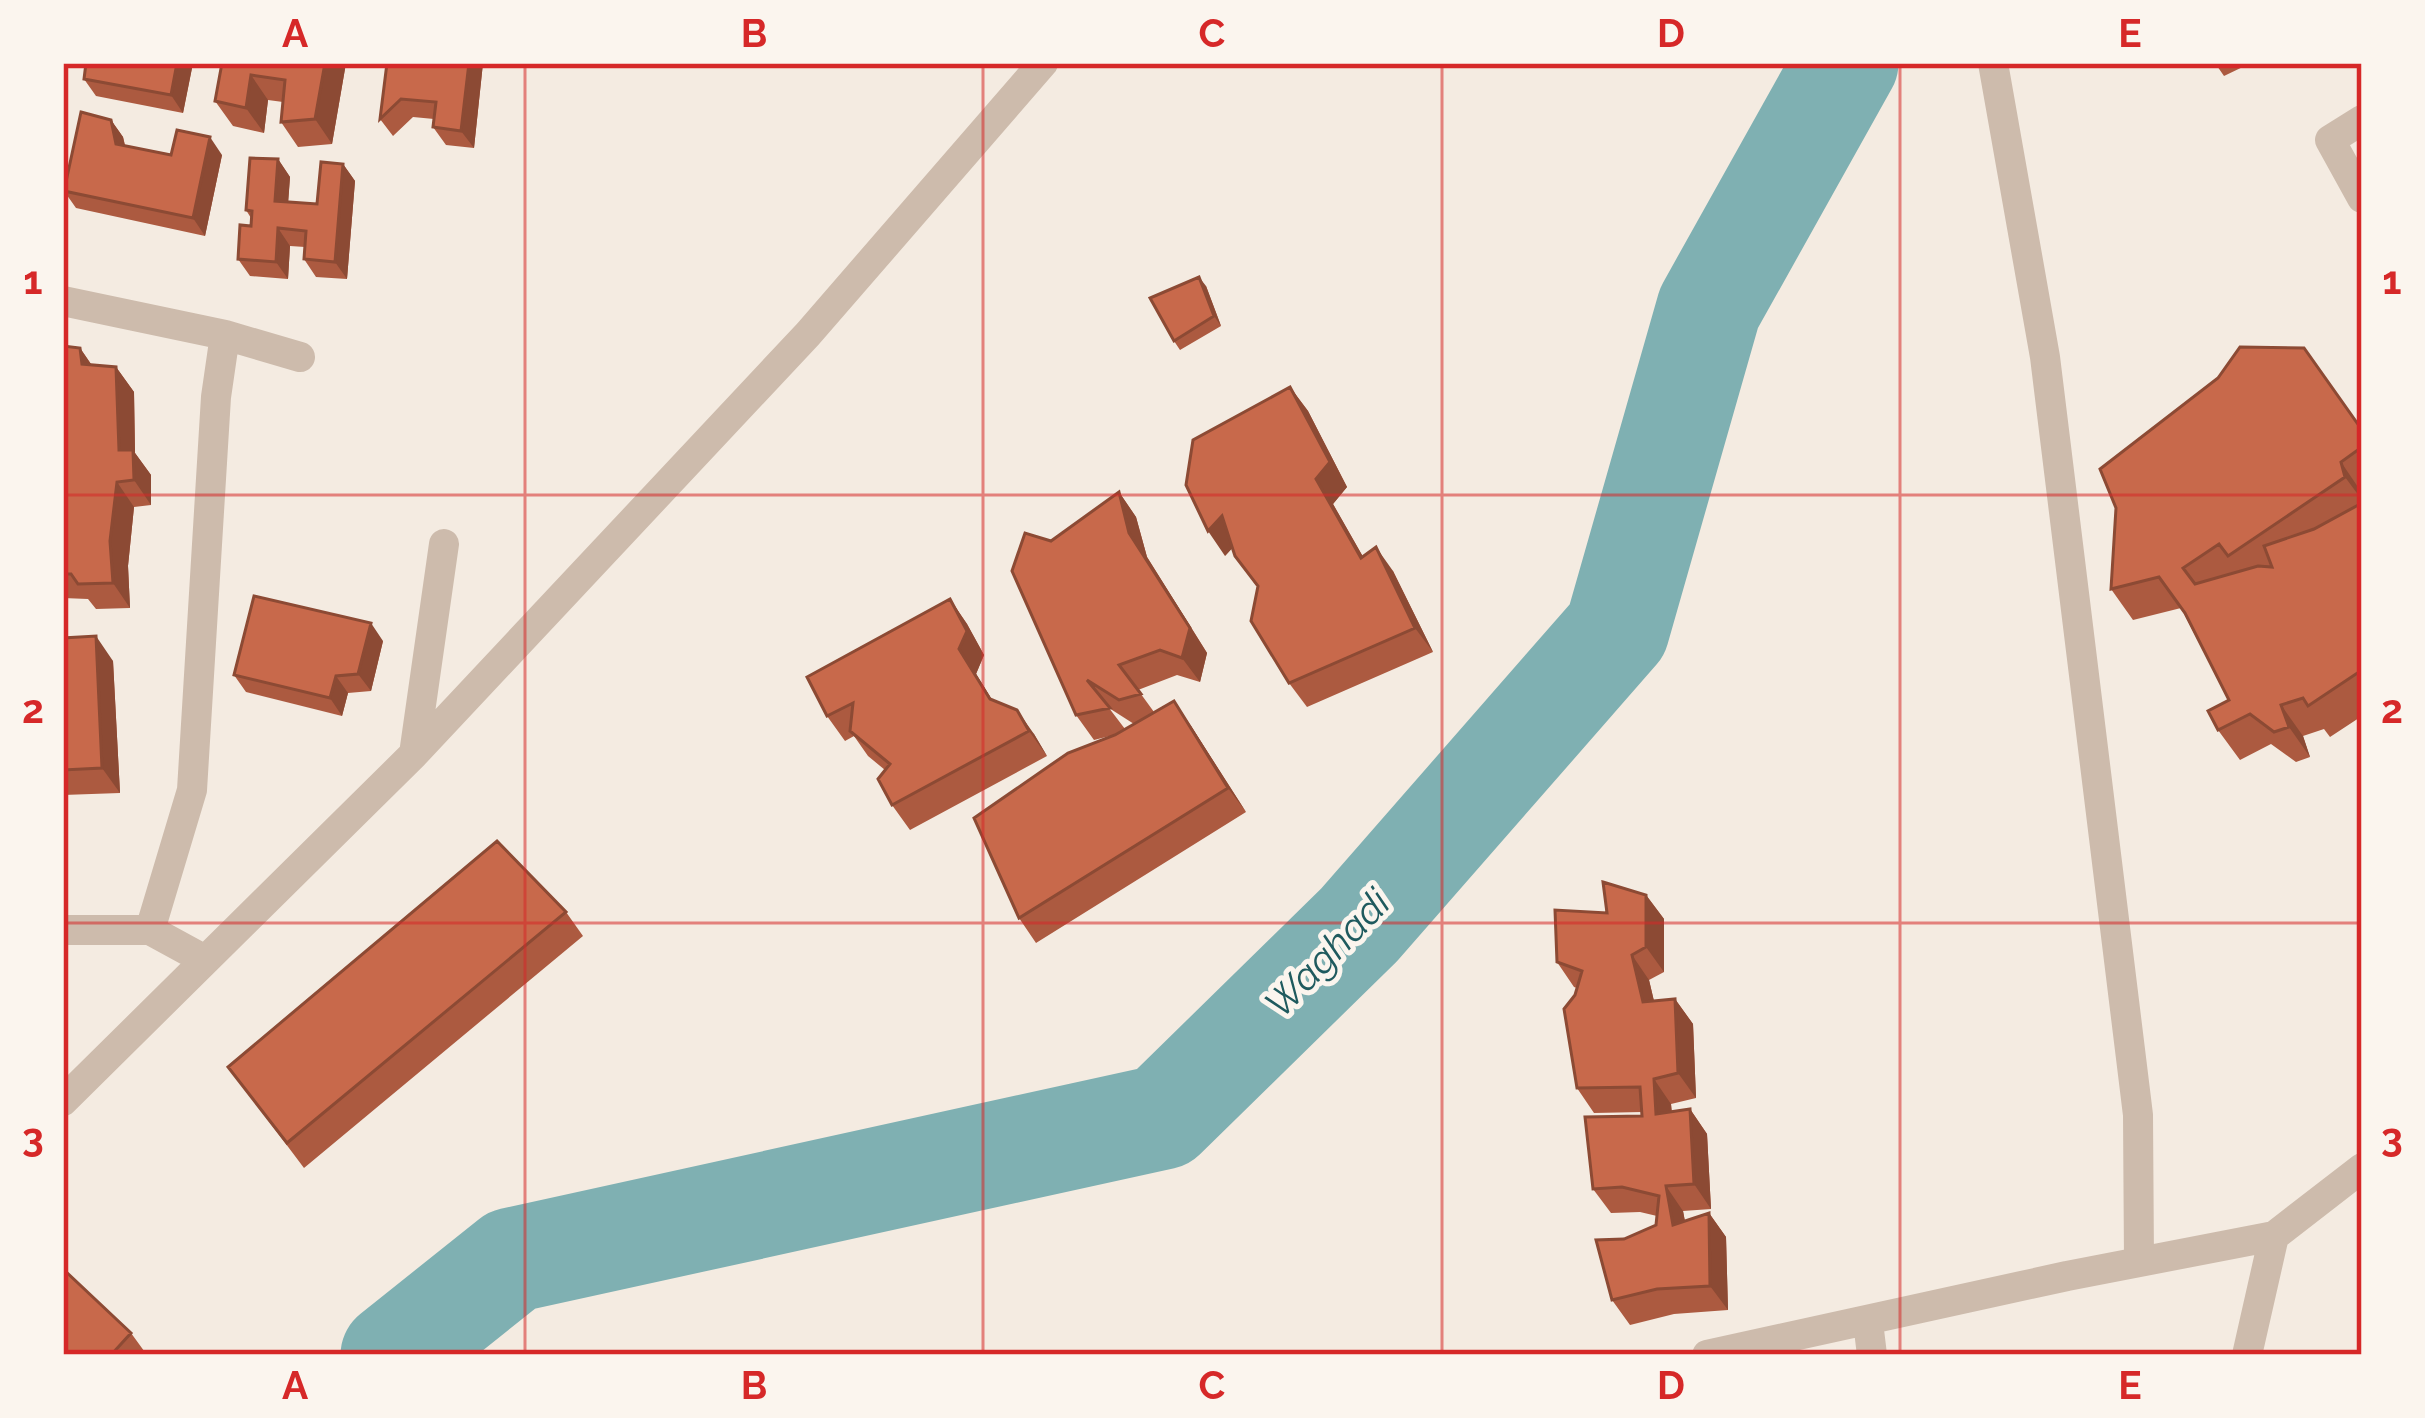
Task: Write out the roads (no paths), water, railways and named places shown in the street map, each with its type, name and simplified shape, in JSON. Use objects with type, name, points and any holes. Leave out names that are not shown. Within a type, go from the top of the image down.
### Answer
[{"type":"street","points":[[1993,63],[2045,357],[2138,1115],[2139,1262]]},
{"type":"street","points":[[63,1101],[414,754],[791,351],[1045,67]]},
{"type":"street","points":[[2362,120],[2330,140],[2362,198]]},
{"type":"street","points":[[63,301],[225,335],[300,357]]},
{"type":"street","points":[[150,931],[192,790],[216,397],[225,335]]},
{"type":"street","points":[[414,754],[444,544]]},
{"type":"street","points":[[63,929],[150,931],[206,960]]},
{"type":"street","points":[[1707,1355],[2274,1237],[2362,1168]]},
{"type":"street","points":[[2247,1355],[2274,1237]]},
{"type":"street","points":[[1868,1322],[1872,1355]]},
{"type":"waterway","name":"Waghadi","points":[[393,1355],[512,1260],[1163,1117],[1359,925],[1617,630],[1709,308],[1846,63]]}]
